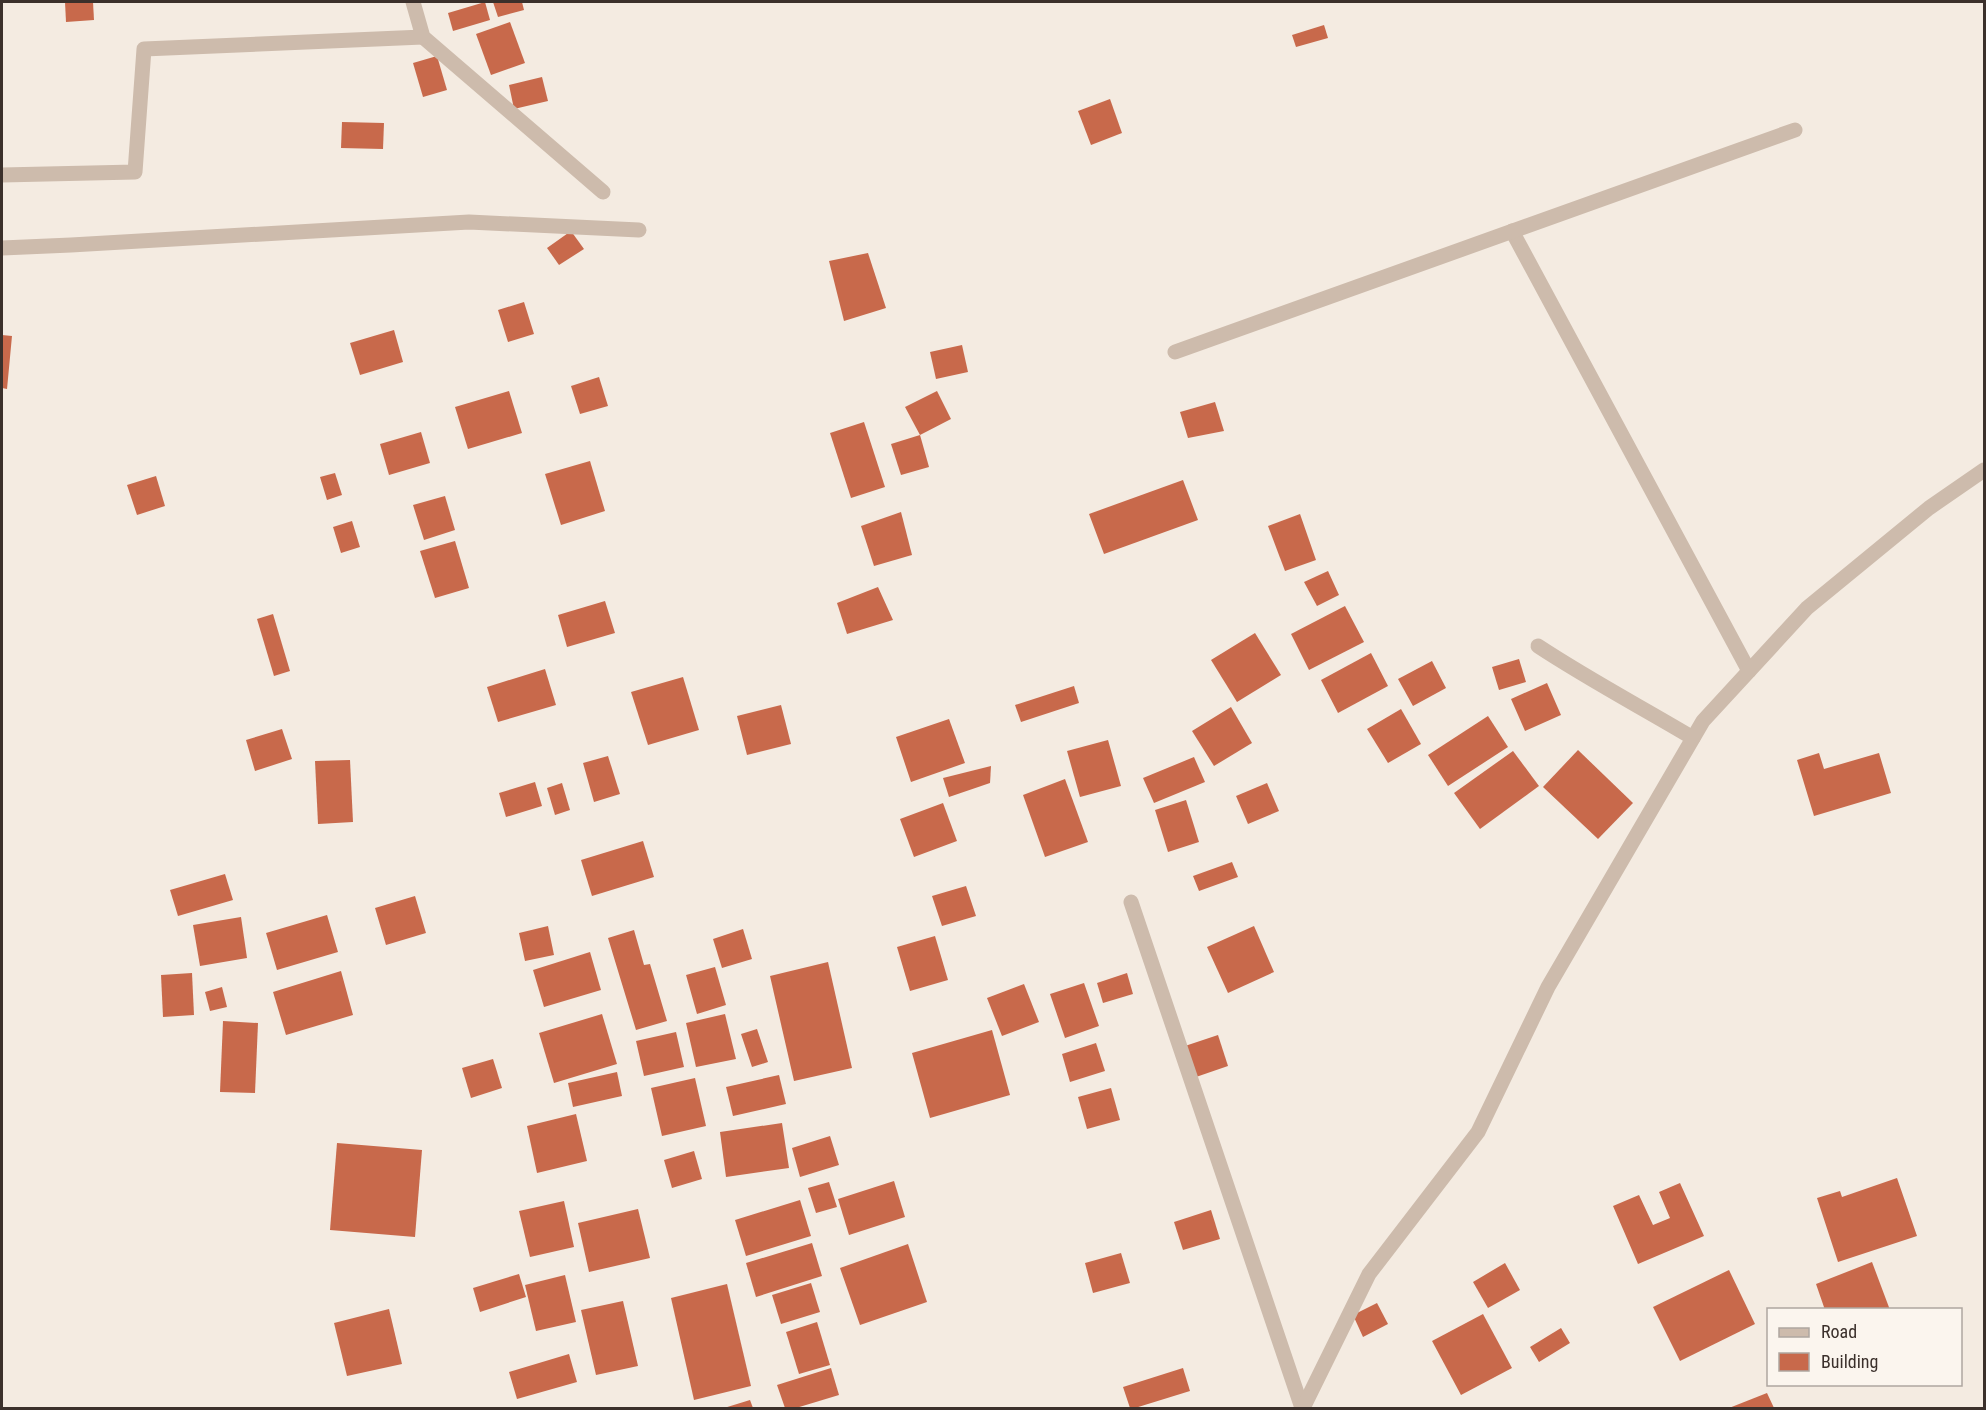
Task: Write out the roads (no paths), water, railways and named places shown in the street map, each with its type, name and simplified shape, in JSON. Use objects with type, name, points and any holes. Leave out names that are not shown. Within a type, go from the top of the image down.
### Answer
[{"type":"street","points":[[413,2],[423,37],[603,192]]},
{"type":"street","points":[[2,176],[135,172],[144,50],[423,37]]},
{"type":"street","points":[[1175,352],[1795,130]]},
{"type":"street","points":[[2,248],[469,222],[639,230]]},
{"type":"street","points":[[1512,231],[1749,671]]},
{"type":"street","points":[[1303,1408],[1369,1274],[1478,1131],[1548,987],[1703,721],[1807,608],[1929,508],[1984,470]]},
{"type":"street","points":[[1538,646],[1585,678],[1637,704],[1693,738]]},
{"type":"street","points":[[1131,902],[1303,1408]]}]
